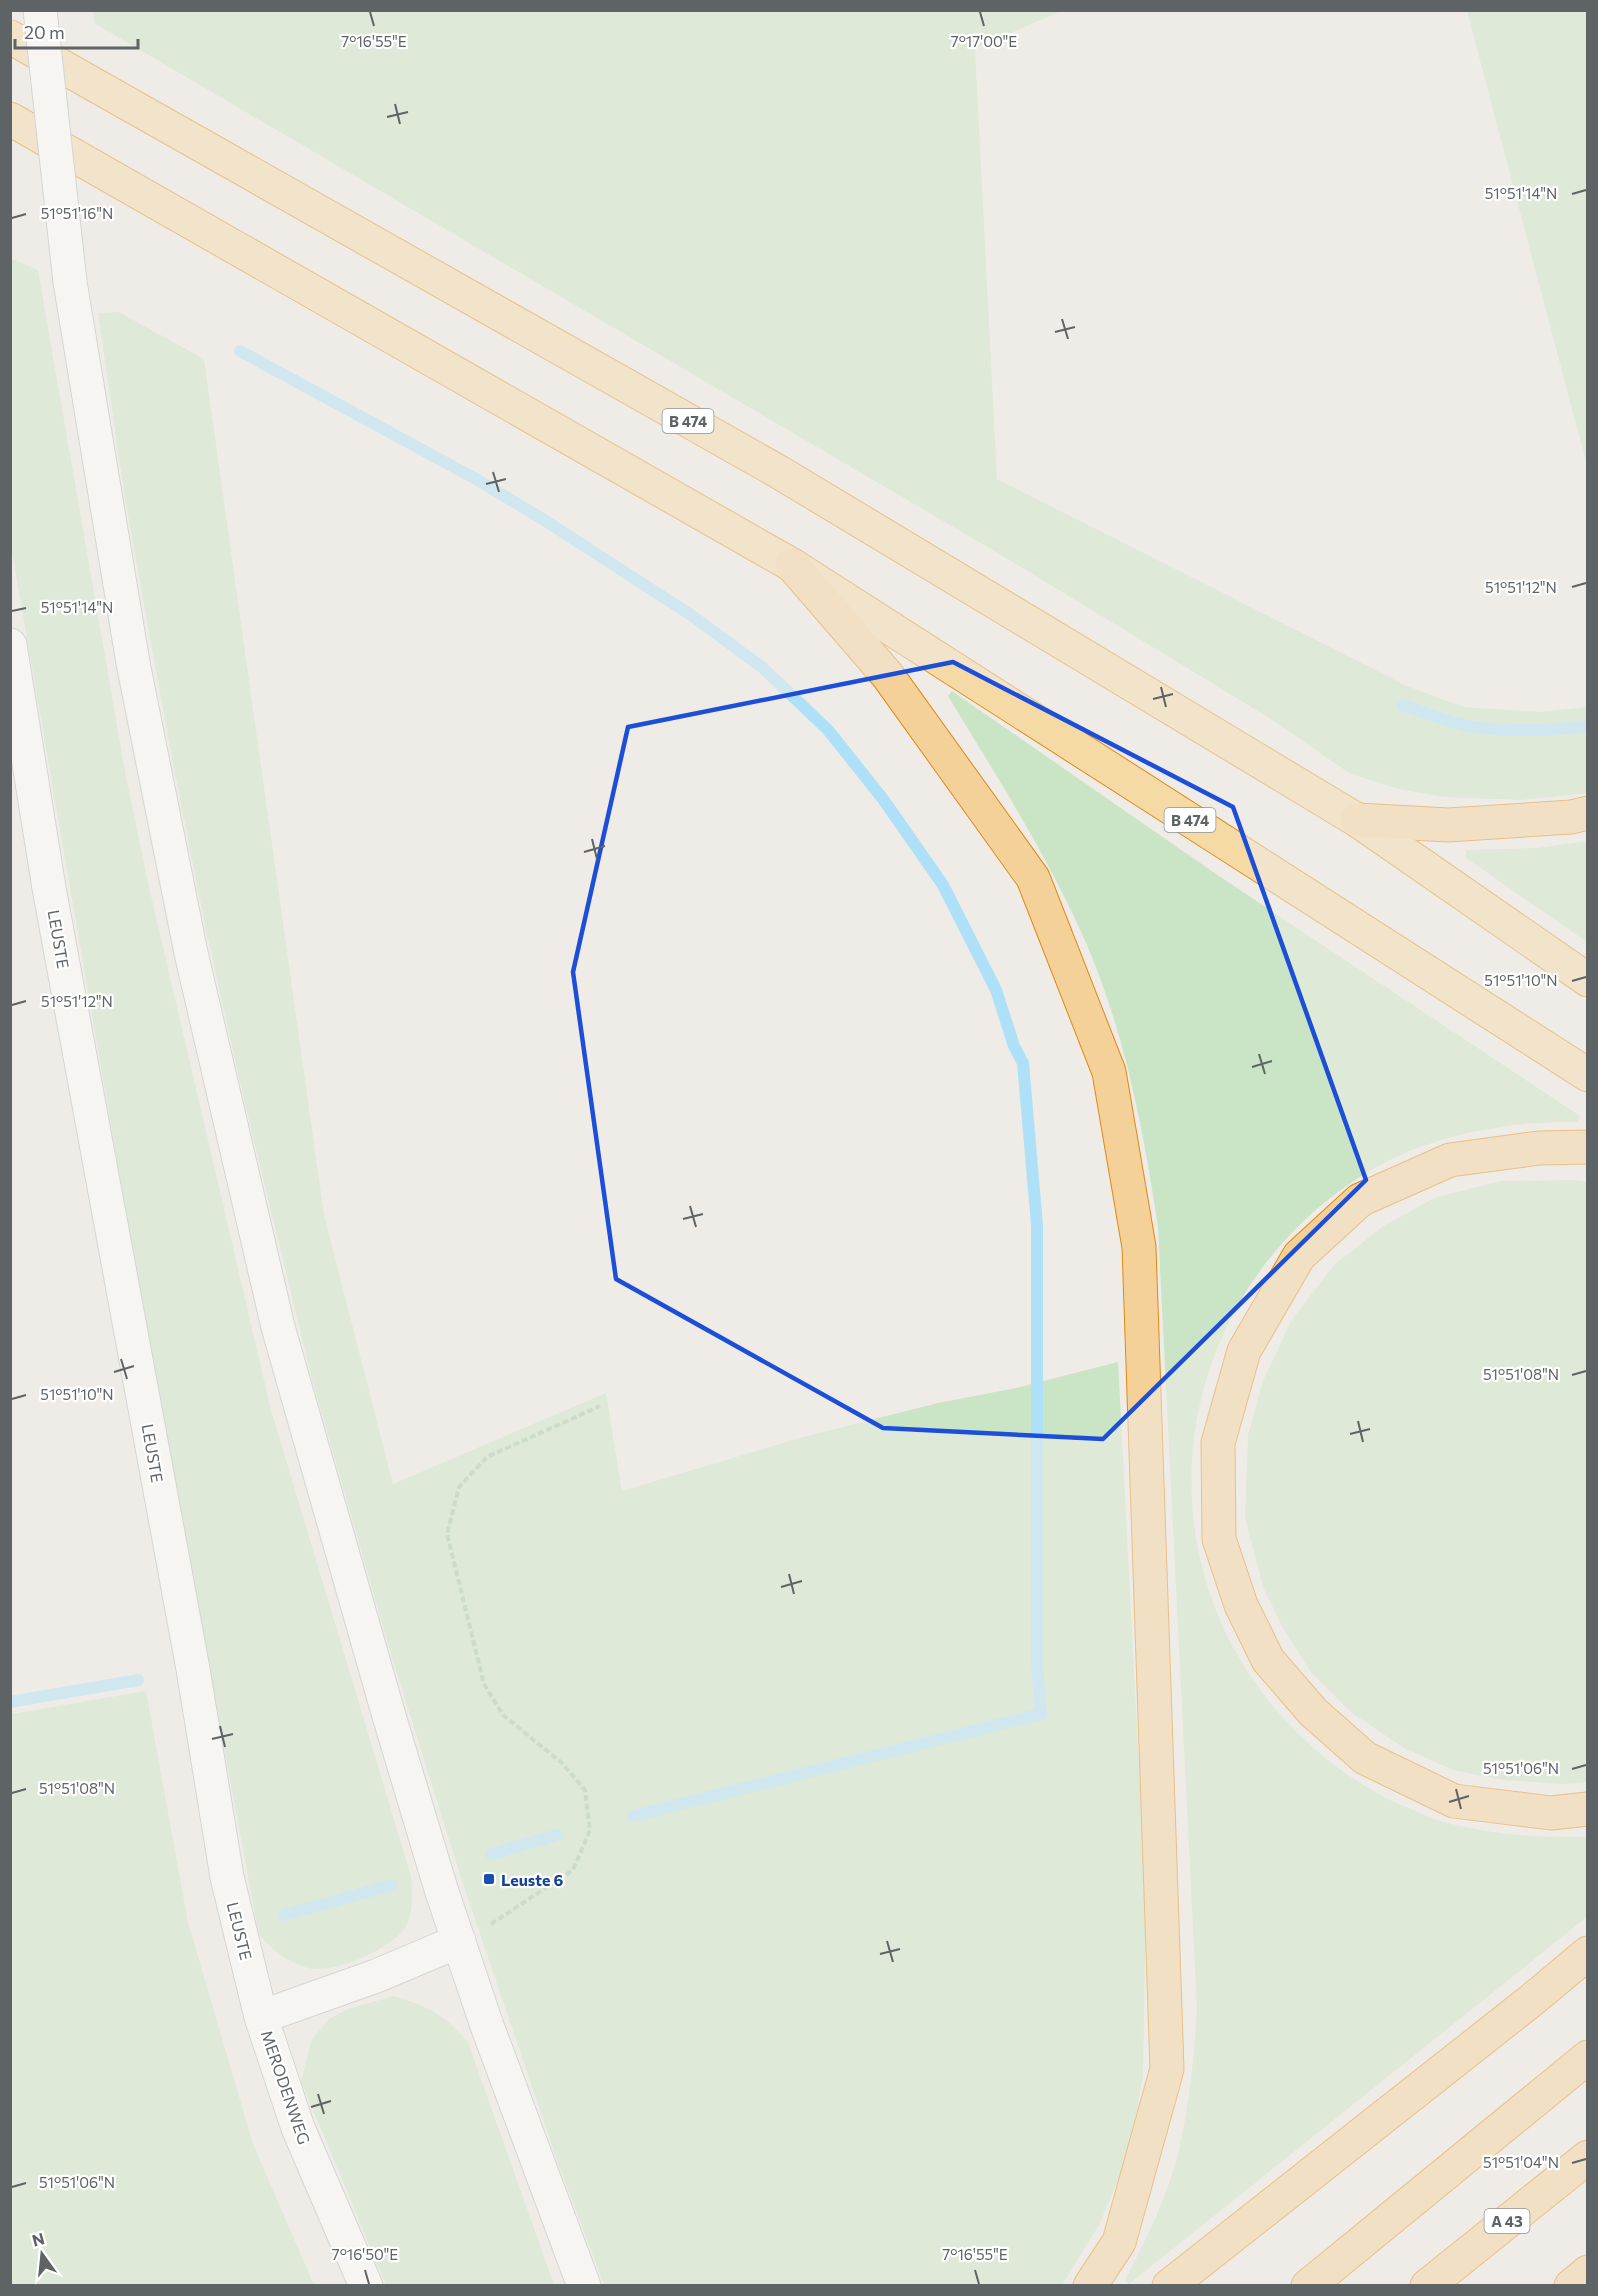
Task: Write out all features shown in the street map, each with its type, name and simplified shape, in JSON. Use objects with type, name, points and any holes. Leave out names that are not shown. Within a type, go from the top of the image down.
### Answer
[{"type":"highway","name":"B 474","points":[[10,37],[779,472],[1357,820],[1587,980]]},
{"type":"highway","name":"B 474","points":[[10,119],[792,565],[1587,1075]]},
{"type":"highway","points":[[792,565],[888,676],[1033,878],[1109,1072],[1111,1083],[1139,1247],[1167,2069],[1119,2242],[1090,2286]]},
{"type":"highway","points":[[1357,820],[1448,825],[1571,817],[1587,813]]},
{"type":"highway","points":[[1587,1147],[1539,1148],[1450,1160],[1360,1200],[1299,1256],[1244,1351],[1218,1443],[1220,1539],[1241,1605],[1268,1660],[1313,1712],[1365,1758],[1454,1801],[1551,1813],[1587,1809]]},
{"type":"highway","points":[[1169,2286],[1533,1999],[1587,1953]]},
{"type":"highway","points":[[1308,2286],[1587,2057]]},
{"type":"highway","name":"A 43","points":[[1428,2286],[1587,2157]]},
{"type":"highway","points":[[1571,2286],[1587,2272]]},
{"type":"main road","points":[[40,10],[70,282],[135,674],[191,953],[278,1327],[388,1716],[459,1941],[486,2023],[584,2286]]},
{"type":"main road","name":"LEUSTE","points":[[10,645],[49,888],[191,1657],[227,1876],[261,2017]]},
{"type":"main road","name":"MERODENWEG","points":[[366,2286],[298,2128],[261,2017],[376,1976],[459,1941]]},
{"type":"path","points":[[487,1914],[490,1925],[573,1870],[590,1830],[585,1790],[562,1763],[503,1715],[484,1684],[447,1534],[459,1487],[487,1457],[600,1406]]},
{"type":"highlighted area","points":[[953,662],[1233,807],[1366,1180],[1103,1439],[883,1428],[616,1279],[573,972],[628,727]]},
{"type":"green space","points":[[93,11],[1061,11],[975,49],[997,479],[1407,686],[1464,707],[1540,712],[1587,707],[1587,793],[1521,800],[1443,797],[1398,789],[1349,773],[1271,719],[1001,555],[94,23]]},
{"type":"green space","points":[[1467,11],[1587,11],[1587,466]]},
{"type":"green space","points":[[10,258],[38,270],[126,777],[149,887],[271,1410],[411,1876],[411,1913],[401,1933],[370,1954],[330,1968],[308,1968],[293,1962],[259,1935],[152,1362],[11,546]]},
{"type":"green space","points":[[119,312],[204,359],[324,1215],[393,1484],[606,1393],[622,1491],[803,1437],[938,1403],[1016,1388],[1118,1362],[1146,1902],[1143,2076],[1129,2154],[1099,2225],[1062,2285],[604,2285],[558,2163],[463,1884],[390,1651],[313,1383],[244,1100],[205,925],[169,743],[125,499],[98,313]]},
{"type":"green space","points":[[952,691],[1216,874],[1580,1116],[1578,1122],[1523,1124],[1495,1128],[1468,1133],[1415,1149],[1366,1173],[1302,1223],[1252,1282],[1217,1350],[1196,1423],[1192,1498],[1204,1573],[1232,1645],[1291,1727],[1335,1765],[1366,1787],[1434,1819],[1472,1829],[1510,1834],[1587,1837],[1587,1917],[1129,2284],[1125,2280],[1154,2222],[1176,2162],[1190,2085],[1197,2007],[1158,1227],[1147,1156],[1132,1086],[1102,983],[1058,884],[1023,820],[948,696]]},
{"type":"green space","points":[[1587,841],[1587,942],[1466,858],[1466,850],[1537,848]]},
{"type":"green space","points":[[1572,1180],[1588,1182],[1588,1782],[1563,1784],[1502,1780],[1453,1770],[1404,1748],[1352,1713],[1311,1672],[1283,1628],[1263,1587],[1245,1517],[1248,1435],[1263,1381],[1291,1321],[1334,1265],[1382,1227],[1434,1198],[1501,1181]]},
{"type":"green space","points":[[146,1691],[188,1922],[253,2144],[314,2285],[11,2285],[11,1714]]},
{"type":"green space","points":[[394,1996],[435,2013],[468,2042],[554,2285],[386,2285],[301,2081],[312,2039],[329,2019],[348,2009]]},
{"type":"waterway","points":[[240,351],[476,479],[541,518],[691,615],[763,668],[828,730],[883,799],[943,885],[996,990],[1014,1046],[1023,1063],[1037,1225],[1037,1666],[1041,1714],[633,1816]]},
{"type":"waterway","points":[[1402,705],[1455,723],[1492,729],[1558,729],[1588,726]]},
{"type":"waterway","points":[[10,1702],[138,1680]]},
{"type":"waterway","points":[[491,1854],[557,1835]]},
{"type":"waterway","points":[[284,1915],[392,1885]]},
{"type":"place","name":"Leuste 6","points":[[489,1879]]}]
